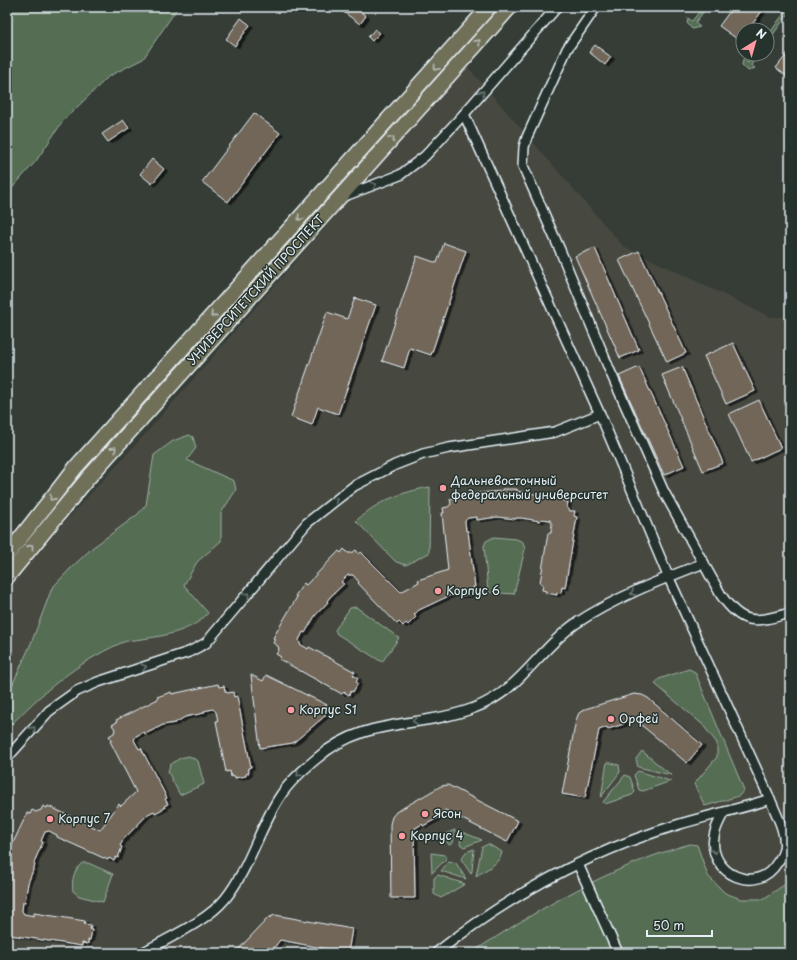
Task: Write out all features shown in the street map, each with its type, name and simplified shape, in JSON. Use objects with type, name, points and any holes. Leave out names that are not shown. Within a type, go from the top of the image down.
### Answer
[{"type":"main road","name":"УНИВЕРСИТЕТСКИЙ ПРОСПЕКТ","points":[[7,555],[76,467],[489,7]]},
{"type":"main road","name":"УНИВЕРСИТЕТСКИЙ ПРОСПЕКТ","points":[[7,577],[88,478],[510,7]]},
{"type":"main road","points":[[326,189],[338,199]]},
{"type":"street","points":[[338,199],[400,174],[425,156],[464,114],[557,7]]},
{"type":"street","points":[[596,7],[561,61],[527,137],[524,147],[523,166],[560,250],[610,371],[664,492],[727,604],[746,619],[762,620],[790,613]]},
{"type":"street","points":[[464,114],[600,414],[668,576],[770,799],[783,834],[784,849],[775,867],[758,878],[740,879],[733,876],[718,862],[714,852],[714,837],[723,814]]},
{"type":"street","points":[[7,758],[49,711],[77,691],[98,682],[189,652],[206,643],[307,523],[354,486],[394,465],[423,454],[449,448],[554,432],[600,414]]},
{"type":"street","points":[[142,953],[206,916],[224,900],[242,873],[281,794],[303,770],[325,752],[362,731],[400,723],[443,717],[488,702],[506,691],[556,639],[575,625],[609,605],[668,576],[704,563]]},
{"type":"street","points":[[436,953],[490,913],[531,888],[608,850],[678,825],[723,814],[770,799]]},
{"type":"street","points":[[578,864],[618,953]]},
{"type":"shaded area","name":"Дальневосточный федеральный университет","points":[[466,65],[623,246],[770,317],[790,317],[790,953],[7,953],[7,585],[148,431]]},
{"type":"green space","points":[[7,7],[178,7],[143,59],[109,76],[63,121],[36,161],[7,194]]},
{"type":"green space","points":[[703,7],[707,7],[695,23],[700,27],[692,29],[687,23],[688,18],[692,21]]},
{"type":"green space","points":[[785,7],[790,8],[790,17],[787,15],[775,32],[775,26],[784,13],[780,10]]},
{"type":"green space","points":[[742,62],[753,62],[751,65],[755,68],[748,71],[742,65]]},
{"type":"green space","points":[[189,435],[193,437],[196,448],[187,460],[234,481],[236,490],[221,513],[221,541],[197,562],[184,585],[208,613],[202,619],[178,632],[123,642],[89,660],[60,680],[32,704],[7,729],[7,697],[32,641],[52,588],[92,548],[137,515],[146,505],[154,455],[173,441]]},
{"type":"green space","points":[[430,487],[429,553],[406,565],[396,562],[356,521],[372,508],[390,498]]},
{"type":"green space","points":[[494,537],[516,539],[523,542],[525,549],[514,594],[488,592],[484,546],[486,541]]},
{"type":"green space","points":[[356,607],[399,638],[382,662],[337,634],[335,630],[350,608]]},
{"type":"green space","points":[[689,669],[695,672],[744,790],[739,796],[705,806],[694,784],[717,757],[717,743],[702,724],[655,684],[659,679]]},
{"type":"green space","points":[[642,751],[671,775],[638,767],[636,759]]},
{"type":"green space","points":[[189,756],[198,761],[204,784],[180,795],[168,772],[170,765],[180,758]]},
{"type":"green space","points":[[607,762],[619,765],[620,772],[601,797]]},
{"type":"green space","points":[[638,771],[671,781],[643,791],[639,790],[634,775]]},
{"type":"green space","points":[[625,775],[630,777],[635,792],[632,795],[605,804],[603,802]]},
{"type":"green space","points":[[455,830],[453,843],[449,845],[443,835]]},
{"type":"green space","points":[[462,832],[482,840],[464,847],[460,844]]},
{"type":"green space","points":[[488,844],[502,852],[501,856],[492,866],[476,876],[482,847]]},
{"type":"green space","points":[[690,844],[697,845],[708,876],[725,893],[741,899],[763,899],[790,881],[790,953],[471,953],[523,920],[576,890],[632,864]]},
{"type":"green space","points":[[474,849],[471,874],[461,859],[466,852]]},
{"type":"green space","points":[[431,853],[445,855],[447,858],[432,873]]},
{"type":"green space","points":[[449,861],[456,863],[466,879],[441,871]]},
{"type":"green space","points":[[82,863],[88,863],[113,874],[103,902],[79,896],[73,891],[72,883],[74,876]]},
{"type":"green space","points":[[438,875],[465,884],[441,898],[434,894],[434,878]]},
{"type":"building","points":[[345,7],[355,7],[366,16],[360,24],[342,11]]},
{"type":"building","points":[[733,7],[765,7],[754,22],[735,22],[735,37],[719,26]]},
{"type":"building","points":[[241,18],[250,25],[235,46],[226,39]]},
{"type":"building","points":[[375,29],[380,33],[372,41],[368,37]]},
{"type":"building","points":[[595,45],[611,57],[605,65],[589,52]]},
{"type":"building","points":[[790,50],[790,78],[789,78],[776,68]]},
{"type":"building","points":[[254,113],[280,133],[228,202],[202,182]]},
{"type":"building","points":[[123,120],[129,128],[108,142],[102,134]]},
{"type":"building","points":[[152,159],[164,169],[152,184],[140,174]]},
{"type":"building","points":[[444,243],[466,251],[431,355],[410,348],[404,368],[382,361],[417,256],[437,263]]},
{"type":"building","points":[[595,248],[639,350],[620,358],[575,256]]},
{"type":"building","points":[[639,251],[686,353],[667,362],[619,260]]},
{"type":"building","points":[[355,298],[376,305],[338,414],[318,407],[312,425],[291,417],[327,312],[347,319]]},
{"type":"building","points":[[733,343],[755,391],[726,404],[704,356]]},
{"type":"building","points":[[639,367],[684,466],[664,475],[619,376]]},
{"type":"building","points":[[682,367],[723,463],[703,471],[662,375]]},
{"type":"building","points":[[759,400],[781,448],[751,462],[729,414]]},
{"type":"building","name":"Корпус 6","points":[[502,489],[517,489],[517,491],[564,499],[563,501],[568,502],[567,507],[570,511],[575,511],[574,516],[577,517],[565,588],[562,587],[561,593],[557,592],[557,595],[546,593],[546,591],[542,590],[543,584],[540,583],[548,533],[551,533],[552,524],[550,520],[541,519],[540,521],[521,518],[516,519],[497,517],[477,520],[477,517],[468,518],[465,521],[466,531],[468,531],[475,587],[473,587],[474,593],[469,593],[470,595],[451,595],[419,610],[414,615],[416,617],[408,625],[406,623],[403,626],[399,622],[397,624],[358,583],[359,582],[353,575],[348,575],[341,582],[344,584],[330,597],[327,601],[328,602],[315,616],[305,633],[303,632],[299,640],[300,644],[308,649],[309,647],[355,672],[353,675],[358,678],[356,682],[358,683],[353,692],[351,691],[349,695],[344,692],[342,694],[279,659],[281,657],[276,654],[279,650],[278,646],[273,643],[275,639],[273,638],[297,597],[295,596],[304,583],[306,585],[339,551],[341,553],[344,549],[348,553],[352,553],[356,550],[359,554],[361,552],[401,592],[419,582],[418,580],[448,570],[442,513],[444,513],[443,508],[448,507],[451,504],[450,499],[455,498],[455,495],[502,491]]},
{"type":"building","points":[[790,622],[790,631],[787,632],[786,623]]},
{"type":"building","name":"Корпус S1","points":[[251,675],[263,681],[266,675],[327,705],[325,716],[293,743],[260,748]]},
{"type":"building","name":"Корпус 7","points":[[218,684],[219,687],[224,686],[225,691],[228,693],[233,692],[234,697],[237,696],[251,767],[248,768],[249,773],[246,774],[246,776],[235,778],[235,776],[231,777],[230,771],[226,772],[216,721],[218,721],[216,712],[213,709],[204,711],[204,713],[185,717],[175,723],[163,725],[145,734],[144,732],[136,736],[134,740],[139,749],[141,748],[167,798],[165,799],[168,804],[164,806],[165,808],[155,813],[154,811],[148,814],[123,840],[120,846],[122,847],[118,858],[116,857],[114,861],[109,858],[108,860],[57,837],[57,835],[49,831],[45,832],[41,841],[43,842],[35,860],[35,865],[28,883],[25,902],[23,902],[22,911],[24,914],[34,916],[34,913],[85,921],[84,924],[91,925],[90,929],[92,930],[88,944],[82,943],[82,946],[10,935],[11,933],[7,932],[7,856],[27,813],[30,814],[32,810],[36,812],[41,810],[43,806],[47,808],[48,806],[100,830],[119,804],[121,806],[136,792],[110,741],[112,740],[109,736],[114,733],[115,729],[112,725],[117,722],[116,720],[158,699],[157,697],[171,692],[172,694]]},
{"type":"building","points":[[634,694],[642,695],[648,698],[702,745],[687,763],[634,719],[608,729],[607,727],[599,730],[585,798],[562,794],[576,720],[579,713],[585,709]]},
{"type":"building","name":"Корпус 4","points":[[448,785],[518,821],[507,842],[445,810],[437,816],[438,818],[423,826],[422,824],[414,829],[415,898],[391,898],[390,824],[392,817],[396,812],[441,786]]},
{"type":"building","points":[[275,915],[352,929],[348,953],[280,940],[270,953],[235,953],[268,918]]},
{"type":"place","name":"Дальневосточный федеральный университет","points":[[443,488]]},
{"type":"place","name":"Корпус 6","points":[[438,591]]},
{"type":"place","name":"Корпус S1","points":[[291,710]]},
{"type":"place","name":"Орфей","points":[[611,719]]},
{"type":"place","name":"Ясон","points":[[425,814]]},
{"type":"place","name":"Корпус 7","points":[[50,819]]},
{"type":"place","name":"Корпус 4","points":[[402,836]]}]
